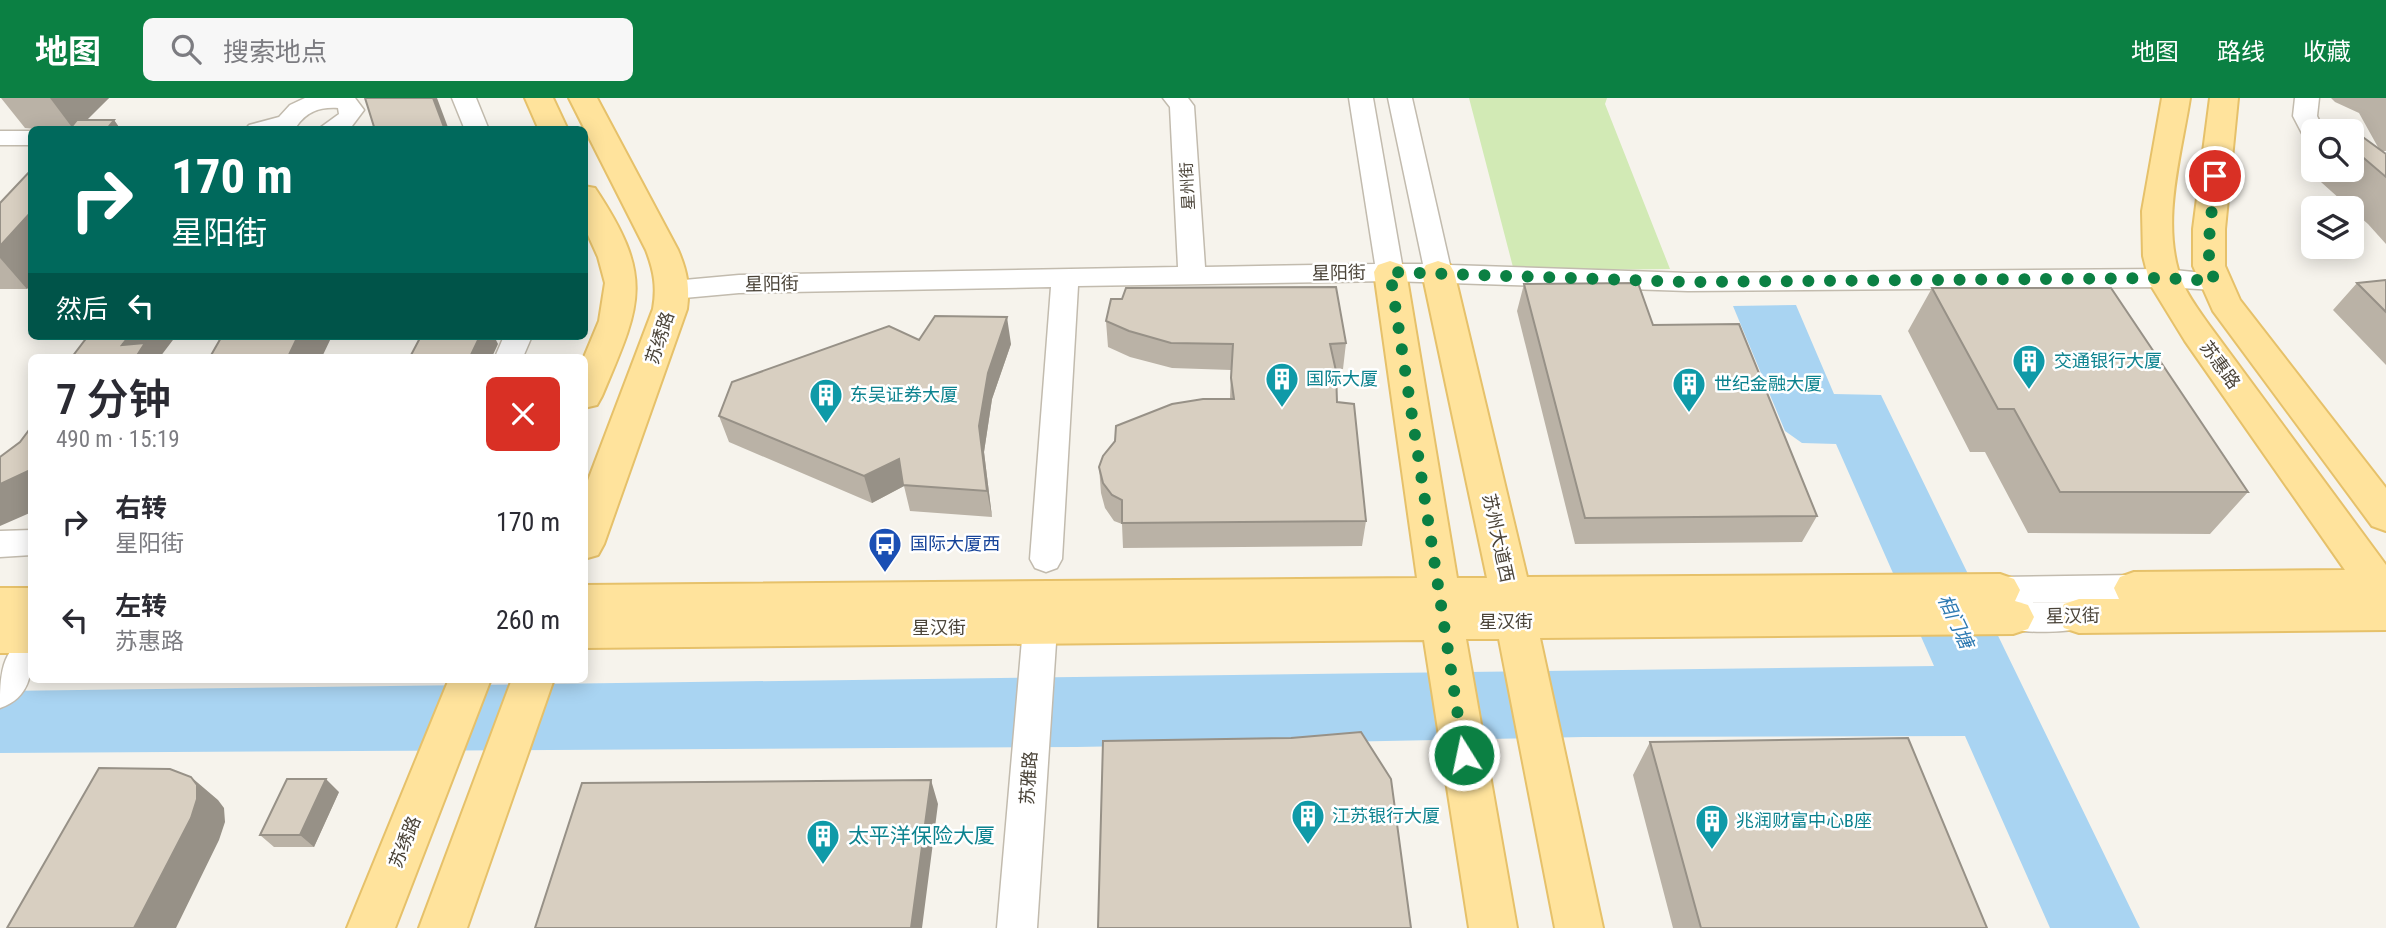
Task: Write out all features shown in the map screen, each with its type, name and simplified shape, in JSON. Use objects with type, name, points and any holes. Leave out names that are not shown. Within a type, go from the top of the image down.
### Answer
[{"type":"main road","points":[[540,98],[552,126]]},
{"type":"main road","name":"苏绣路","points":[[583,98],[662,250],[670,270],[673,290],[664,330],[588,533]]},
{"type":"main road","name":"苏惠路","points":[[2176,98],[2157,220],[2157,246],[2164,278],[2197,333],[2384,596]]},
{"type":"main road","points":[[2224,98],[2209,229],[2209,266],[2214,281],[2225,303],[2245,331],[2386,516]]},
{"type":"main road","points":[[588,203],[615,260],[622,294],[588,386]]},
{"type":"main road","points":[[1390,272],[1493,928]]},
{"type":"main road","name":"苏州大道西","points":[[1438,272],[1516,622],[1579,928]]},
{"type":"main road","name":"星汉街","points":[[2134,588],[2384,596]]},
{"type":"main road","name":"星汉街","points":[[2079,616],[2384,596]]},
{"type":"main road","name":"星汉街","points":[[588,601],[1444,624]]},
{"type":"main road","name":"星汉街","points":[[588,631],[1444,624],[1893,604],[2006,603]]},
{"type":"main road","points":[[0,605],[28,605]]},
{"type":"main road","name":"苏绣路","points":[[371,928],[468,683]]},
{"type":"main road","points":[[443,928],[532,683]]},
{"type":"street","points":[[464,98],[475,126]]},
{"type":"street","name":"星州街","points":[[1175,98],[1182,106],[1192,276]]},
{"type":"street","points":[[1361,98],[1390,272]]},
{"type":"street","points":[[1400,98],[1438,272]]},
{"type":"street","points":[[2306,119],[2307,98]]},
{"type":"street","points":[[290,126],[295,112],[311,103],[330,100],[351,115]]},
{"type":"street","points":[[0,138],[28,138]]},
{"type":"street","name":"星阳街","points":[[673,290],[739,284],[1390,272],[1688,282],[2164,278],[2214,281]]},
{"type":"street","points":[[1046,559],[1065,278]]},
{"type":"street","points":[[0,544],[28,542]]},
{"type":"street","name":"星汉街","points":[[2006,603],[2134,588]]},
{"type":"street","name":"星汉街","points":[[2006,603],[2079,616]]},
{"type":"street","name":"苏雅路","points":[[1017,928],[1041,628]]},
{"type":"green space","points":[[1469,98],[1607,98],[1605,104],[1670,269],[1514,271]]},
{"type":"water","name":"相门塘","points":[[1796,305],[1834,394],[1881,395],[2140,928],[2050,928],[1965,736],[1583,737],[1077,747],[0,753],[0,691],[1934,666],[1836,444],[1802,443],[1785,431],[1733,306]]},
{"type":"building","points":[[365,98],[433,98],[444,126],[374,126]]},
{"type":"building","points":[[77,120],[114,120],[109,126],[72,126]]},
{"type":"building","points":[[2364,138],[2386,154],[2386,177],[2364,158]]},
{"type":"building","points":[[28,173],[28,215],[0,246],[0,203]]},
{"type":"building","points":[[2386,280],[2386,312],[2357,283]]},
{"type":"building","points":[[1638,283],[1653,325],[1739,324],[1817,516],[1585,518],[1524,284]]},
{"type":"building","points":[[1336,287],[1346,343],[1330,344],[1336,371],[1337,402],[1354,404],[1366,521],[1122,523],[1122,500],[1112,495],[1103,483],[1099,467],[1103,456],[1115,441],[1116,426],[1172,404],[1203,399],[1234,399],[1231,378],[1233,344],[1171,343],[1129,331],[1106,321],[1111,299],[1122,299],[1126,288]]},
{"type":"building","points":[[1932,288],[2111,288],[2248,492],[2060,492],[2014,409],[1998,409]]},
{"type":"building","points":[[935,316],[1007,317],[988,373],[979,426],[987,491],[903,485],[899,459],[864,476],[719,416],[732,382],[889,326],[919,340]]},
{"type":"building","points":[[85,340],[126,340],[122,345],[145,343],[138,354],[74,354]]},
{"type":"building","points":[[220,340],[296,340],[289,354],[212,354]]},
{"type":"building","points":[[419,340],[478,340],[471,354],[412,354]]},
{"type":"building","points":[[28,431],[28,471],[0,484],[0,457],[20,442]]},
{"type":"building","points":[[1361,732],[1391,779],[1411,928],[1098,928],[1103,741],[1291,738]]},
{"type":"building","points":[[1908,738],[1987,928],[1701,928],[1650,742]]},
{"type":"building","points":[[99,768],[170,769],[191,777],[197,785],[197,799],[191,818],[134,928],[7,928]]},
{"type":"building","points":[[287,779],[326,779],[300,835],[260,835]]},
{"type":"building","points":[[931,780],[911,928],[535,928],[582,783]]},
{"type":"place","name":"交通银行大厦","points":[[2029,391]]},
{"type":"place","name":"国际大厦","points":[[1282,409]]},
{"type":"place","name":"世纪金融大厦","points":[[1689,414]]},
{"type":"place","name":"东吴证券大厦","points":[[826,425]]},
{"type":"place","name":"国际大厦西","points":[[885,574]]},
{"type":"place","name":"江苏银行大厦","points":[[1308,846]]},
{"type":"place","name":"兆润财富中心B座","points":[[1712,851]]},
{"type":"place","name":"太平洋保险大厦","points":[[823,866]]},
{"type":"route","points":[[1464,755],[1390,272],[1688,282],[2164,278],[2214,281],[2208,250],[2215,176]]}]
